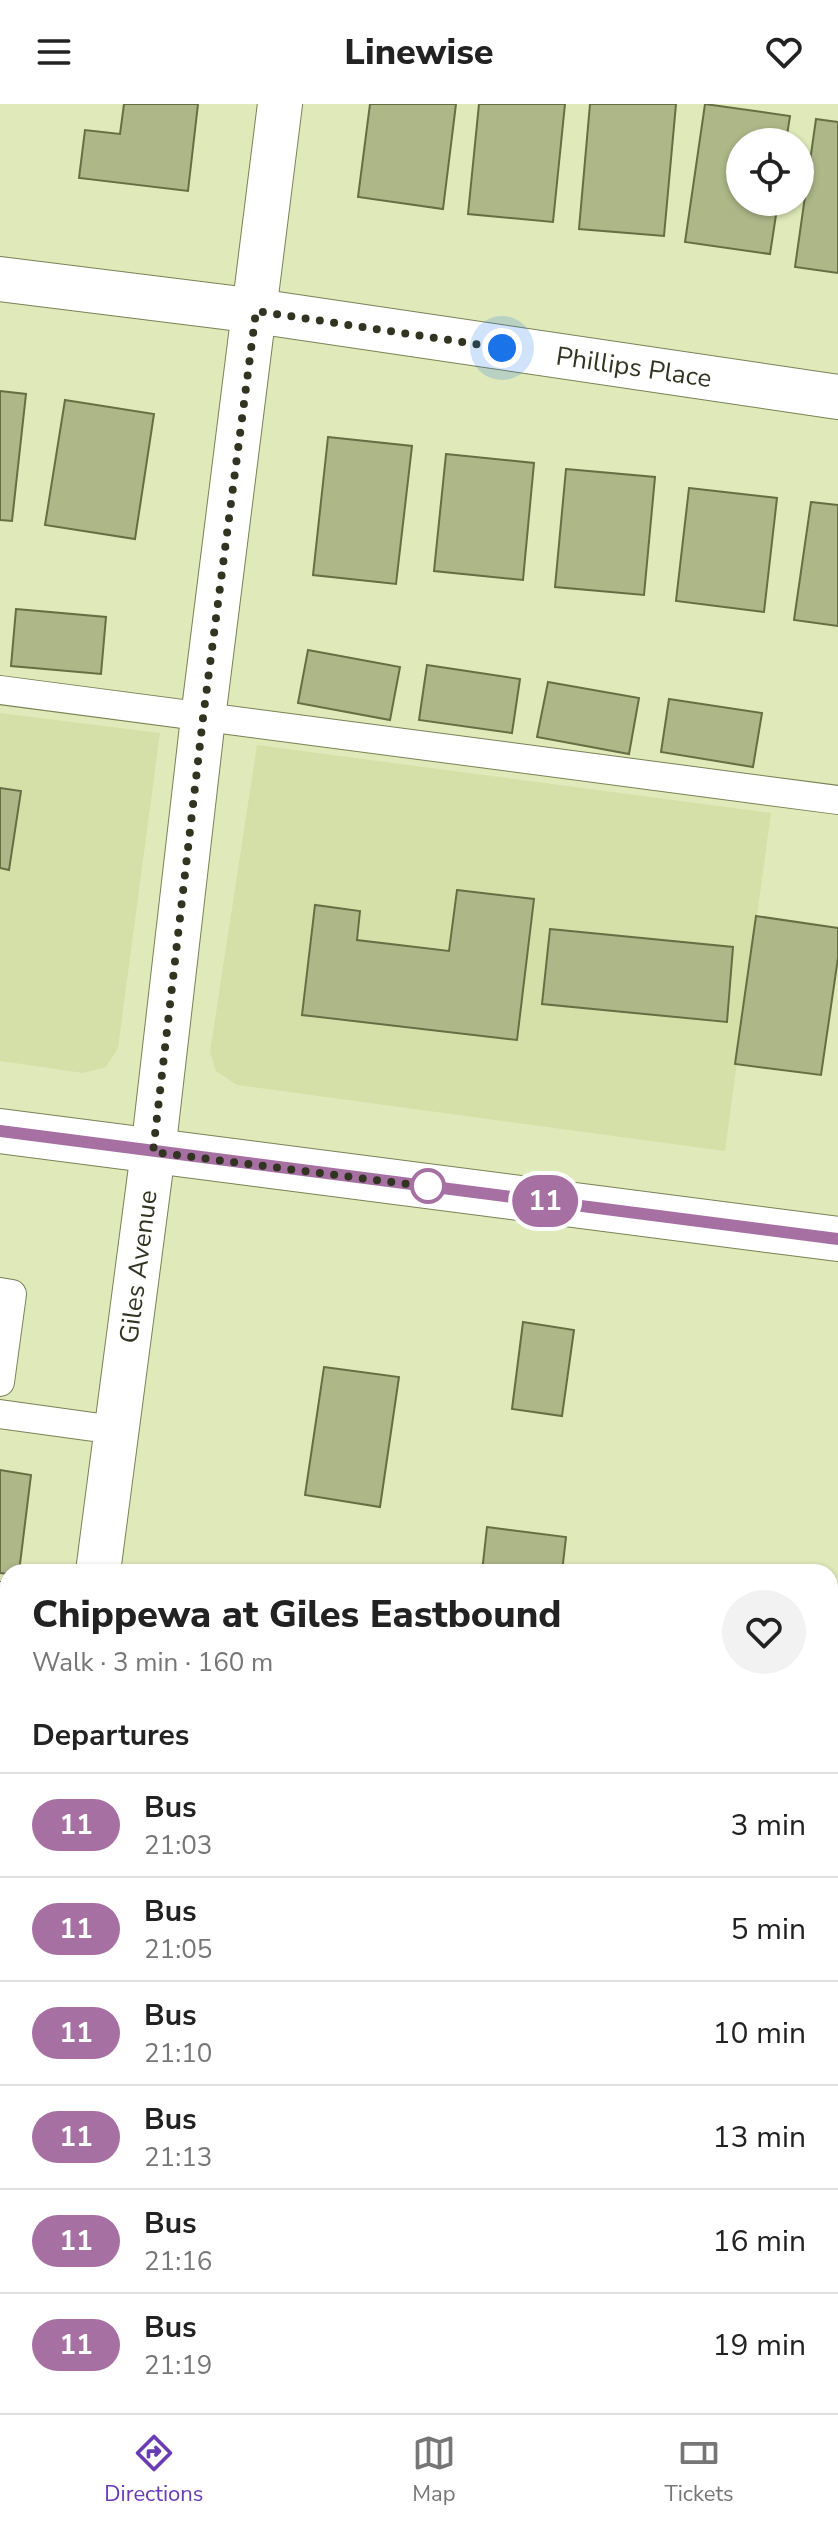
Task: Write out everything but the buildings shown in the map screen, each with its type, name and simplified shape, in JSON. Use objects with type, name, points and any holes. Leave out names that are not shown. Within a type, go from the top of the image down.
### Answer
[{"type":"street","name":"Giles Avenue","points":[[99,1564],[153,1152],[203,718],[280,104]]},
{"type":"street","name":"Phillips Place","points":[[0,279],[256,311],[838,397]]},
{"type":"street","points":[[0,1131],[838,1239]]},
{"type":"lane","points":[[0,690],[838,800]]},
{"type":"lane","points":[[0,1292],[12,1294],[0,1382]]},
{"type":"lane","points":[[0,1414],[115,1430]]},
{"type":"shaded area","points":[[0,713],[160,733],[118,1048],[106,1067],[83,1073],[0,1061]]},
{"type":"shaded area","points":[[257,745],[771,813],[725,1151],[237,1085],[216,1071],[210,1052]]},
{"type":"bus line","name":"11","points":[[0,1131],[838,1239]]},
{"type":"route","points":[[428,1186],[431,1187],[153,1152],[203,718],[256,311],[502,348]]}]
